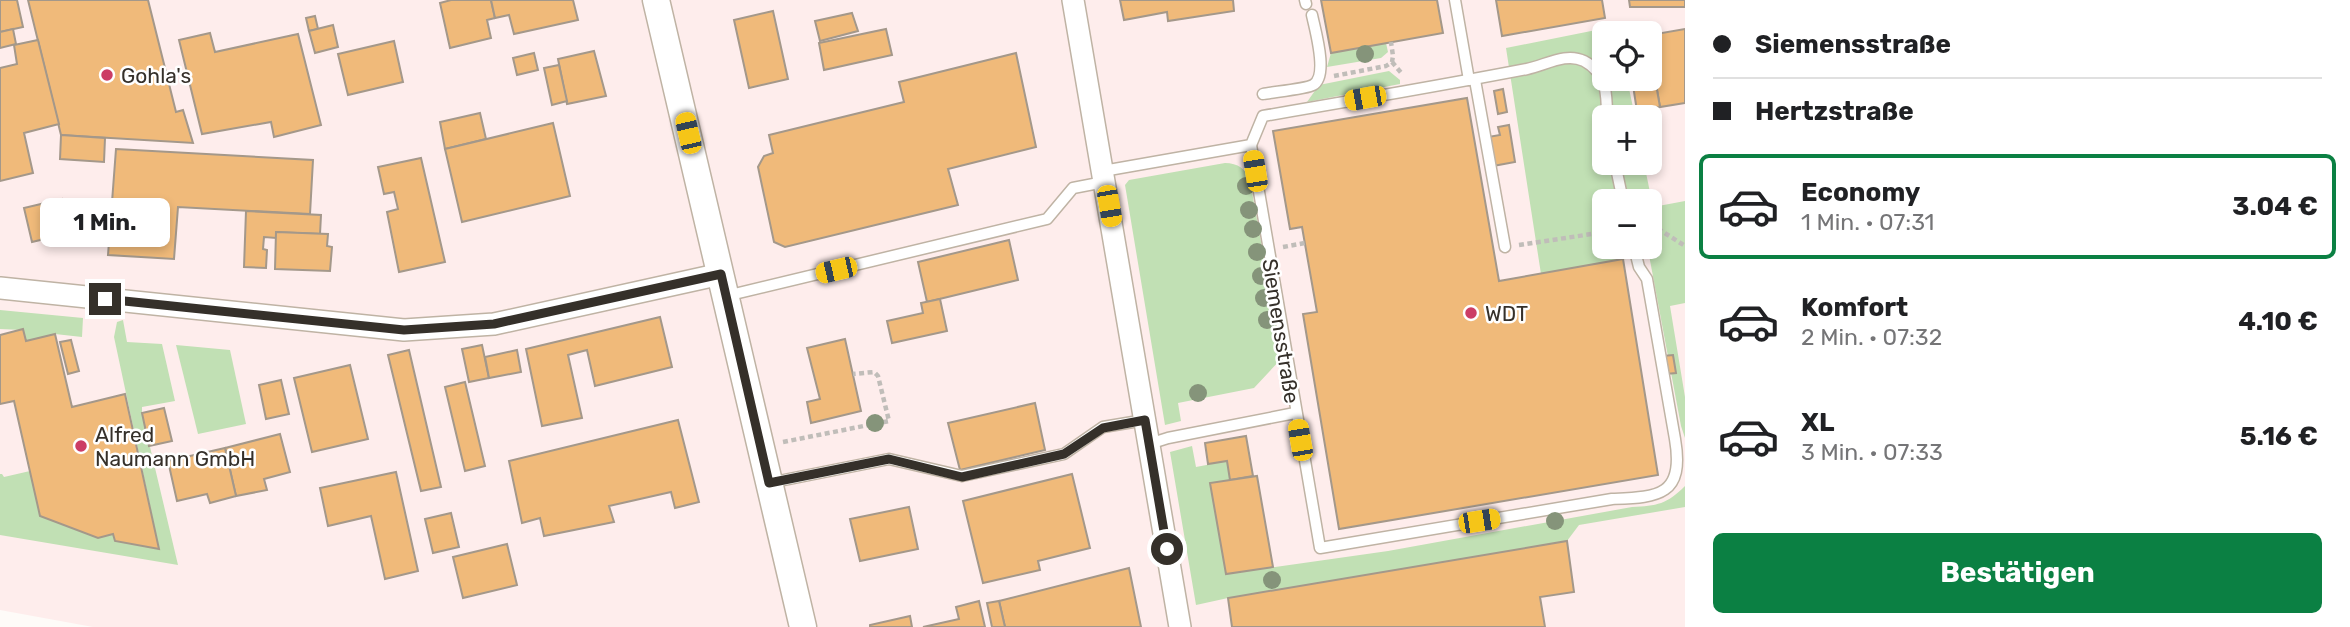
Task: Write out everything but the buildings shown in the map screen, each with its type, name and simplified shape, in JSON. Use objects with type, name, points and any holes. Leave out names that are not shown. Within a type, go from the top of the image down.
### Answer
[{"type":"street","points":[[656,0],[803,627]]},
{"type":"street","points":[[1073,0],[1145,420],[1158,441],[1180,627]]},
{"type":"street","points":[[0,288],[404,330],[494,324],[724,285]]},
{"type":"lane","points":[[1455,0],[1505,247]]},
{"type":"lane","points":[[1263,94],[1313,85],[1320,78],[1322,67],[1312,15]]},
{"type":"lane","points":[[724,285],[1047,219],[1073,188],[1104,177],[1251,145],[1263,116],[1472,80],[1572,58],[1584,61],[1600,76],[1606,90],[1607,105]]},
{"type":"lane","name":"Siemensstraße","points":[[1158,441],[1295,413],[1251,145]]},
{"type":"lane","points":[[1295,413],[1320,548],[1612,499],[1654,496],[1668,491],[1678,479],[1682,467],[1647,279],[1637,259]]},
{"type":"lane","points":[[769,483],[889,459],[962,477],[1064,454],[1103,428],[1145,420]]},
{"type":"path","points":[[1320,78],[1386,66],[1392,62],[1391,43]]},
{"type":"path","points":[[1662,231],[1685,246]]},
{"type":"path","points":[[1505,247],[1592,234]]},
{"type":"path","points":[[779,443],[889,421],[878,376],[874,372],[853,374]]},
{"type":"shaded area","points":[[0,0],[1685,0],[1685,627],[93,627],[0,610]]},
{"type":"green space","points":[[1592,31],[1592,91],[1630,91],[1632,105],[1592,105],[1592,175],[1646,175],[1649,189],[1592,189],[1592,259],[1626,259],[1541,274],[1506,48]]},
{"type":"green space","points":[[1386,43],[1388,52],[1381,58],[1327,67],[1331,53]]},
{"type":"green space","points":[[1389,71],[1400,80],[1400,84],[1307,102],[1319,85]]},
{"type":"green space","points":[[1225,163],[1241,168],[1250,181],[1282,358],[1254,388],[1178,403],[1181,421],[1165,425],[1125,185],[1129,180]]},
{"type":"green space","points":[[1685,201],[1685,303],[1670,306],[1685,397],[1685,438],[1650,259],[1662,259],[1662,205]]},
{"type":"green space","points":[[0,310],[83,318],[82,337],[55,334],[26,341],[23,330],[0,329]]},
{"type":"green space","points":[[123,320],[127,342],[162,344],[175,401],[142,407],[142,413],[178,565],[0,535],[0,474],[4,477],[30,471],[40,516],[98,538],[113,534],[115,541],[159,548],[114,337],[117,322]]},
{"type":"green space","points":[[176,345],[230,350],[246,424],[198,434]]},
{"type":"green space","points":[[1192,446],[1196,467],[1227,461],[1230,480],[1210,484],[1226,574],[1388,551],[1655,505],[1673,497],[1685,486],[1685,507],[1579,525],[1567,541],[1196,605],[1170,452]]},
{"type":"place","name":"Gohla's","points":[[107,75]]},
{"type":"place","name":"WDT","points":[[1471,313]]},
{"type":"place","name":"Alfred Naumann GmbH","points":[[81,446]]},
{"type":"route","points":[[105,299],[404,330],[494,324],[721,274],[769,483],[889,459],[962,477],[1064,454],[1103,428],[1145,420],[1167,549]]}]
